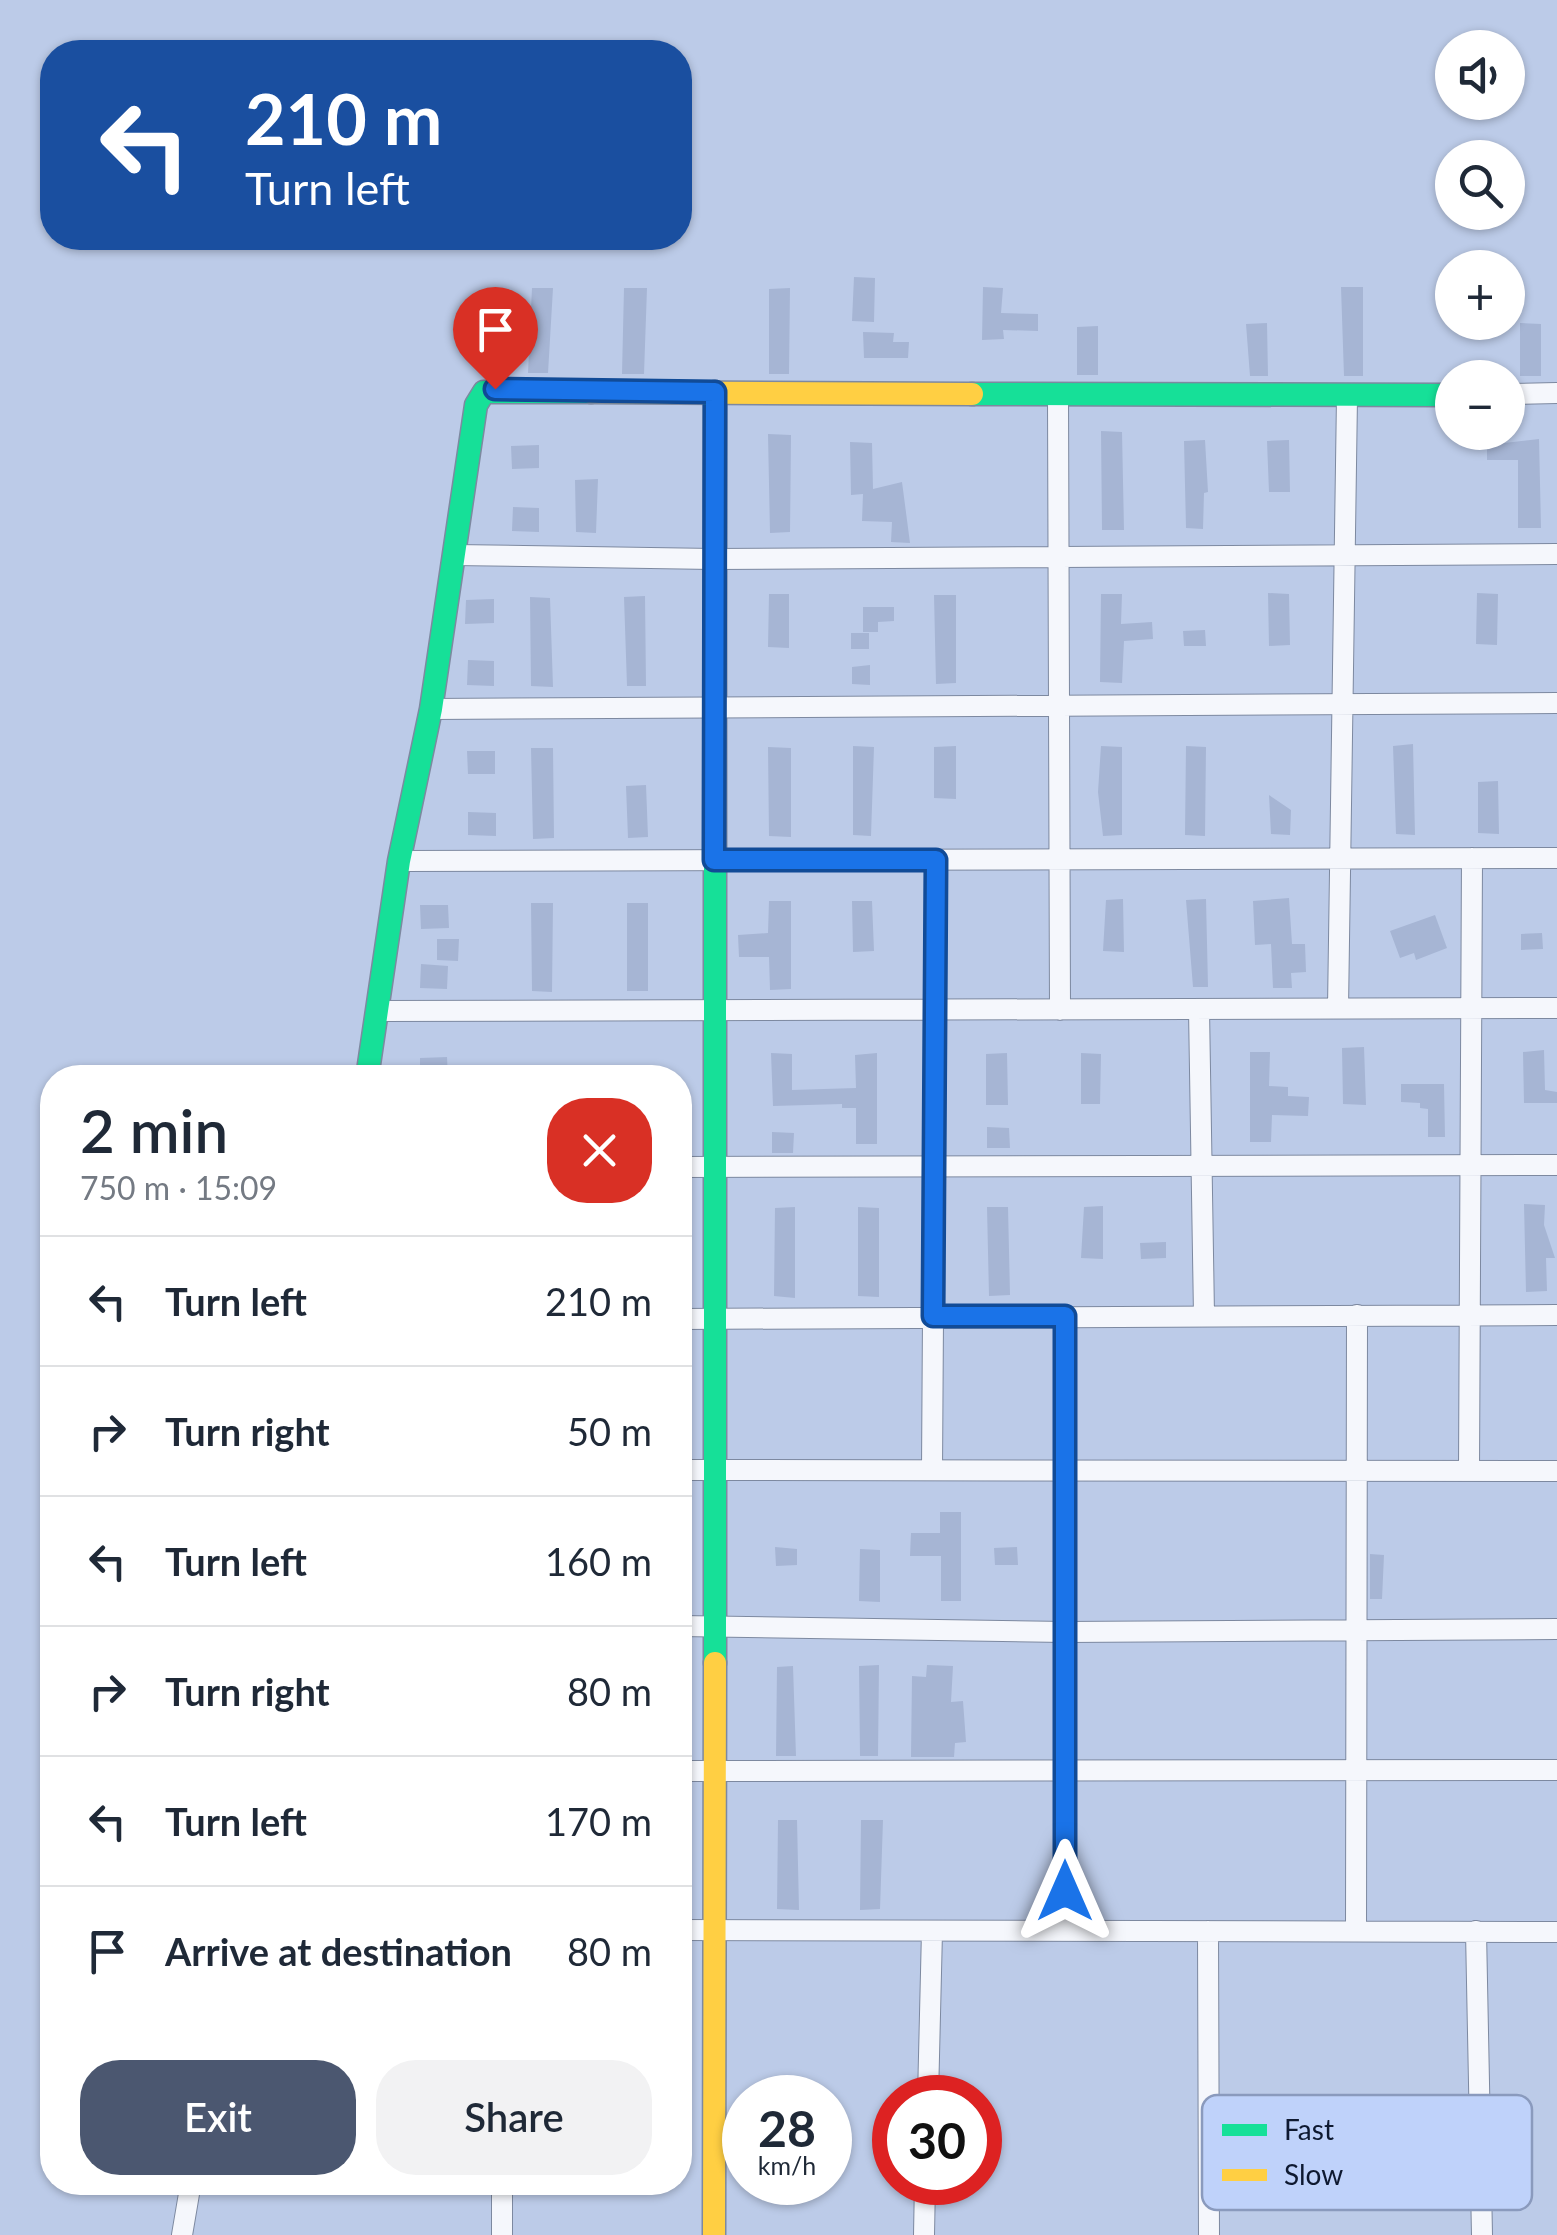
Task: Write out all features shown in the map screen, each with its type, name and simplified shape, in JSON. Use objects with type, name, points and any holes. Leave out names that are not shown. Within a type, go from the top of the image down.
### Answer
[{"type":"street","points":[[369,1065],[399,862],[431,709],[476,405],[484,392],[1435,395]]},
{"type":"street","points":[[714,2235],[717,1771],[711,1167],[715,392]]},
{"type":"street","points":[[1525,394],[1557,393]]},
{"type":"street","points":[[1058,397],[1056,859],[1060,1010]]},
{"type":"street","points":[[1338,1008],[1347,397]]},
{"type":"street","points":[[454,554],[713,559],[1557,554]]},
{"type":"street","points":[[431,709],[1557,703]]},
{"type":"street","points":[[1469,1470],[1472,858]]},
{"type":"street","points":[[399,862],[1557,858]]},
{"type":"street","points":[[932,1470],[936,860]]},
{"type":"street","points":[[377,1011],[1557,1008]]},
{"type":"street","points":[[1199,1009],[1204,1314]]},
{"type":"street","points":[[692,1167],[1557,1165]]},
{"type":"street","points":[[1356,1930],[1357,1315]]},
{"type":"street","points":[[692,1319],[1557,1315]]},
{"type":"street","points":[[1065,1316],[1065,1930]]},
{"type":"street","points":[[692,1470],[1557,1471]]},
{"type":"street","points":[[692,1626],[1065,1632],[1557,1629]]},
{"type":"street","points":[[692,1771],[1557,1770]]},
{"type":"street","points":[[692,1930],[1557,1932]]},
{"type":"street","points":[[929,2075],[932,1930]]},
{"type":"street","points":[[1208,1930],[1208,2095]]},
{"type":"street","points":[[1476,1930],[1479,2095]]},
{"type":"street","points":[[182,2235],[189,2195]]},
{"type":"street","points":[[502,2195],[502,2235]]},
{"type":"street","points":[[924,2235],[925,2205]]},
{"type":"street","points":[[1482,2210],[1482,2235]]},
{"type":"building","points":[[854,277],[875,278],[874,322],[852,321]]},
{"type":"building","points":[[983,287],[1003,288],[1001,313],[1038,314],[1038,331],[1003,330],[1004,339],[982,340]]},
{"type":"building","points":[[1341,287],[1363,287],[1363,376],[1344,376]]},
{"type":"building","points":[[532,288],[553,288],[548,373],[528,373]]},
{"type":"building","points":[[624,288],[647,288],[644,374],[622,374]]},
{"type":"building","points":[[790,288],[789,374],[769,374],[769,289]]},
{"type":"building","points":[[1267,323],[1268,376],[1250,376],[1246,324]]},
{"type":"building","points":[[1525,323],[1541,324],[1541,376],[1525,376],[1525,360],[1520,360]]},
{"type":"building","points":[[1098,326],[1098,375],[1077,375],[1077,327]]},
{"type":"building","points":[[863,332],[894,333],[893,342],[909,342],[908,358],[864,358]]},
{"type":"building","points":[[1101,431],[1122,432],[1124,530],[1102,530]]},
{"type":"building","points":[[768,434],[791,435],[790,532],[770,533]]},
{"type":"building","points":[[1539,439],[1541,528],[1518,528],[1518,460],[1487,460],[1487,450],[1525,450],[1525,441]]},
{"type":"building","points":[[1205,440],[1208,492],[1204,493],[1203,529],[1186,528],[1184,441]]},
{"type":"building","points":[[1289,440],[1290,492],[1269,492],[1267,441]]},
{"type":"building","points":[[850,442],[872,443],[873,489],[902,482],[910,543],[891,542],[892,522],[862,521],[863,494],[851,495]]},
{"type":"building","points":[[539,445],[539,468],[512,469],[511,446]]},
{"type":"building","points":[[598,479],[596,533],[576,532],[575,480]]},
{"type":"building","points":[[513,507],[539,508],[539,532],[512,531]]},
{"type":"building","points":[[1268,593],[1289,594],[1290,645],[1269,646]]},
{"type":"building","points":[[1477,593],[1498,594],[1497,645],[1476,644]]},
{"type":"building","points":[[769,594],[789,594],[789,648],[768,647]]},
{"type":"building","points":[[1101,594],[1122,594],[1121,624],[1152,622],[1153,639],[1124,641],[1122,683],[1100,682]]},
{"type":"building","points":[[934,595],[956,595],[956,683],[936,684]]},
{"type":"building","points":[[645,596],[646,686],[627,686],[624,597]]},
{"type":"building","points":[[530,597],[550,598],[553,687],[531,686]]},
{"type":"building","points":[[494,599],[494,623],[465,624],[466,600]]},
{"type":"building","points":[[863,607],[894,607],[894,621],[878,622],[878,632],[863,632]]},
{"type":"building","points":[[1205,630],[1206,646],[1184,646],[1183,631]]},
{"type":"building","points":[[851,633],[869,633],[869,649],[851,649]]},
{"type":"building","points":[[468,660],[494,661],[494,686],[467,685]]},
{"type":"building","points":[[870,665],[870,685],[852,684],[852,667]]},
{"type":"building","points":[[1413,744],[1415,835],[1396,834],[1393,746]]},
{"type":"building","points":[[853,746],[874,747],[871,836],[853,835]]},
{"type":"building","points":[[956,746],[956,799],[934,798],[934,747]]},
{"type":"building","points":[[1101,746],[1122,747],[1122,835],[1103,836],[1098,792]]},
{"type":"building","points":[[1186,746],[1206,747],[1205,836],[1185,835]]},
{"type":"building","points":[[768,747],[791,748],[791,837],[769,836]]},
{"type":"building","points":[[531,748],[553,748],[554,838],[533,839]]},
{"type":"building","points":[[467,751],[495,751],[495,774],[468,774]]},
{"type":"building","points":[[1498,781],[1499,834],[1478,833],[1478,782]]},
{"type":"building","points":[[646,785],[648,837],[628,838],[626,786]]},
{"type":"building","points":[[1269,795],[1291,810],[1290,835],[1271,834]]},
{"type":"building","points":[[468,812],[496,813],[496,836],[468,835]]},
{"type":"building","points":[[1289,898],[1292,944],[1305,944],[1306,972],[1291,973],[1292,988],[1273,988],[1271,944],[1255,945],[1253,901]]},
{"type":"building","points":[[1123,899],[1124,952],[1103,951],[1106,900]]},
{"type":"building","points":[[1206,899],[1208,987],[1193,987],[1186,900]]},
{"type":"building","points":[[769,901],[791,901],[791,989],[770,990],[769,957],[739,957],[738,935],[768,933]]},
{"type":"building","points":[[852,901],[872,901],[874,951],[853,952]]},
{"type":"building","points":[[531,903],[553,903],[552,992],[532,991]]},
{"type":"building","points":[[627,903],[648,903],[648,991],[627,991]]},
{"type":"building","points":[[420,905],[448,905],[449,928],[421,929]]},
{"type":"building","points":[[1435,915],[1447,948],[1416,960],[1414,953],[1400,958],[1390,931]]},
{"type":"building","points":[[1542,933],[1543,949],[1521,950],[1521,934]]},
{"type":"building","points":[[437,939],[459,939],[458,961],[437,960]]},
{"type":"building","points":[[421,964],[448,966],[447,989],[420,988]]},
{"type":"building","points":[[1364,1047],[1366,1105],[1343,1104],[1342,1048]]},
{"type":"building","points":[[1544,1050],[1545,1090],[1557,1092],[1557,1103],[1524,1103],[1523,1052]]},
{"type":"building","points":[[1250,1052],[1270,1052],[1269,1086],[1288,1087],[1288,1096],[1309,1097],[1308,1116],[1272,1115],[1271,1142],[1250,1142]]},
{"type":"building","points":[[771,1053],[792,1054],[792,1090],[856,1088],[855,1055],[877,1053],[877,1144],[856,1144],[856,1108],[842,1108],[842,1104],[773,1106]]},
{"type":"building","points":[[1007,1053],[1008,1105],[986,1105],[986,1054]]},
{"type":"building","points":[[1081,1053],[1101,1054],[1100,1104],[1081,1104]]},
{"type":"building","points":[[447,1057],[447,1065],[420,1065],[420,1058]]},
{"type":"building","points":[[1401,1084],[1444,1084],[1445,1137],[1428,1137],[1428,1109],[1420,1108],[1420,1103],[1401,1102]]},
{"type":"building","points":[[987,1127],[1009,1128],[1010,1148],[987,1148]]},
{"type":"building","points":[[772,1132],[794,1133],[793,1153],[772,1153]]},
{"type":"building","points":[[1524,1204],[1545,1205],[1544,1225],[1555,1258],[1546,1258],[1547,1291],[1526,1292]]},
{"type":"building","points":[[1103,1206],[1103,1259],[1081,1258],[1084,1207]]},
{"type":"building","points":[[795,1207],[795,1298],[774,1296],[775,1208]]},
{"type":"building","points":[[858,1207],[879,1208],[879,1297],[858,1296]]},
{"type":"building","points":[[987,1207],[1008,1207],[1010,1295],[989,1296]]},
{"type":"building","points":[[1166,1242],[1166,1258],[1141,1259],[1140,1243]]},
{"type":"building","points":[[940,1512],[961,1512],[961,1601],[941,1601],[941,1556],[910,1556],[911,1533],[940,1533]]},
{"type":"building","points":[[775,1547],[797,1549],[797,1565],[776,1566]]},
{"type":"building","points":[[1017,1547],[1018,1565],[995,1565],[994,1548]]},
{"type":"building","points":[[860,1549],[880,1550],[880,1602],[859,1601]]},
{"type":"building","points":[[1370,1554],[1384,1555],[1382,1599],[1370,1599]]},
{"type":"building","points":[[879,1665],[878,1756],[860,1756],[859,1666]]},
{"type":"building","points":[[927,1665],[953,1666],[951,1702],[963,1701],[966,1742],[955,1743],[954,1757],[911,1757],[912,1676],[926,1677]]},
{"type":"building","points":[[793,1666],[796,1756],[776,1756],[777,1667]]},
{"type":"building","points":[[778,1820],[797,1820],[799,1910],[777,1909]]},
{"type":"building","points":[[861,1820],[883,1820],[880,1909],[860,1910]]},
{"type":"traffic: fast","points":[[369,1065],[399,861],[431,709],[476,405],[484,392],[591,392]]},
{"type":"traffic: fast","points":[[715,392],[715,1663]]},
{"type":"traffic: fast","points":[[972,394],[1435,395]]},
{"type":"traffic: slow","points":[[591,392],[972,394]]},
{"type":"traffic: slow","points":[[714,2235],[715,1663]]},
{"type":"route","points":[[495,389],[715,392],[714,860],[936,860],[933,1316],[1065,1316],[1065,1891]]}]
